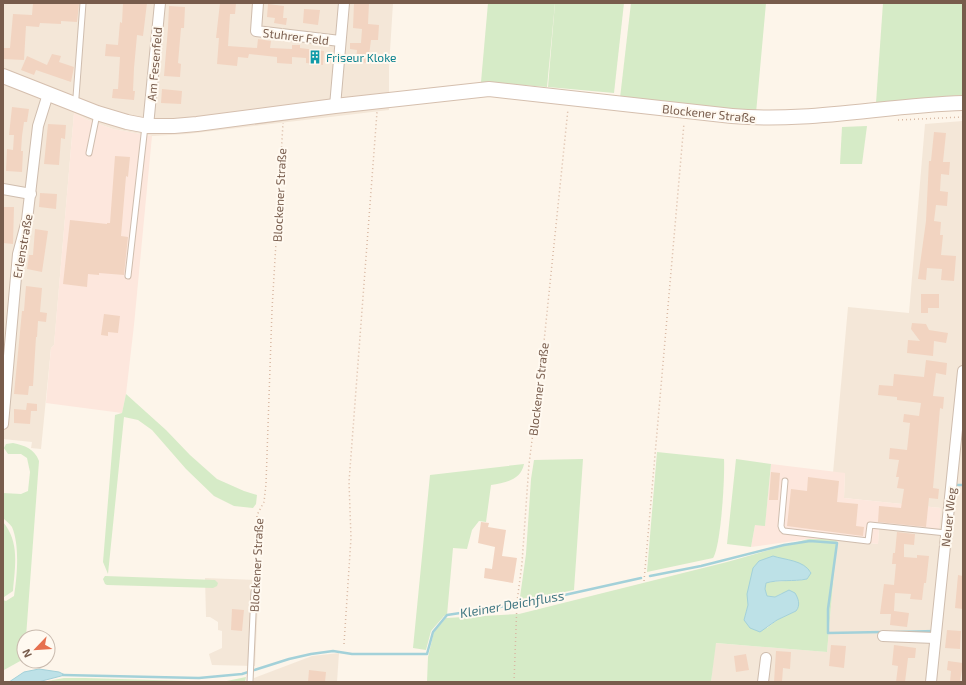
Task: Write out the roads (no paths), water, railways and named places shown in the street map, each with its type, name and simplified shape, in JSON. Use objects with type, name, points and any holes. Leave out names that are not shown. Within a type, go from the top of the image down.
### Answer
[{"type":"street","name":"Am Fesenfeld","points":[[147,126],[160,3]]},
{"type":"street","name":"Stuhrer Feld","points":[[258,3],[256,31],[340,41]]},
{"type":"street","name":"Stuhrer Feld","points":[[335,106],[344,3]]},
{"type":"street","name":"Blockener Straße","points":[[3,76],[97,113],[147,126],[197,124],[335,106],[490,89],[749,118],[892,116],[963,111]]},
{"type":"street","name":"Erlenstraße","points":[[3,424],[18,254],[27,220],[38,126],[48,94]]},
{"type":"street","name":"Blockener Straße","points":[[801,118],[892,108],[963,103]]},
{"type":"street","points":[[3,189],[31,194]]},
{"type":"street","name":"Neuer Weg","points":[[931,682],[963,371]]},
{"type":"street","points":[[884,636],[936,633]]},
{"type":"street","points":[[764,682],[766,658]]},
{"type":"lane","points":[[74,104],[76,97],[83,3]]},
{"type":"lane","points":[[89,153],[97,113]]},
{"type":"lane","points":[[128,276],[147,126]]},
{"type":"lane","points":[[785,481],[781,526],[784,531],[868,541],[870,525],[946,533]]},
{"type":"lane","name":"Blockener Straße","points":[[250,680],[254,592]]},
{"type":"water","points":[[773,556],[804,565],[811,573],[807,579],[766,583],[765,589],[767,596],[775,597],[789,590],[795,593],[799,604],[796,611],[777,620],[760,632],[750,628],[744,620],[748,605],[747,594],[753,568],[759,561]]},
{"type":"water","points":[[39,669],[59,672],[65,675],[38,682],[9,682],[24,672]]},
{"type":"waterway","name":"Kleiner Deichfluss","points":[[954,485],[963,485]]},
{"type":"waterway","name":"Kleiner Deichfluss","points":[[650,576],[701,566],[784,545],[810,541],[837,543],[828,609],[828,633],[883,632]]},
{"type":"waterway","name":"Kleiner Deichfluss","points":[[63,675],[199,678],[242,674],[289,659],[333,651],[352,654],[427,654],[433,632],[447,615],[533,602],[641,578]]},
{"type":"waterway","name":"Kleiner Deichfluss","points":[[896,632],[935,631]]},
{"type":"place","name":"Friseur Kloke","points":[[315,57]]}]
